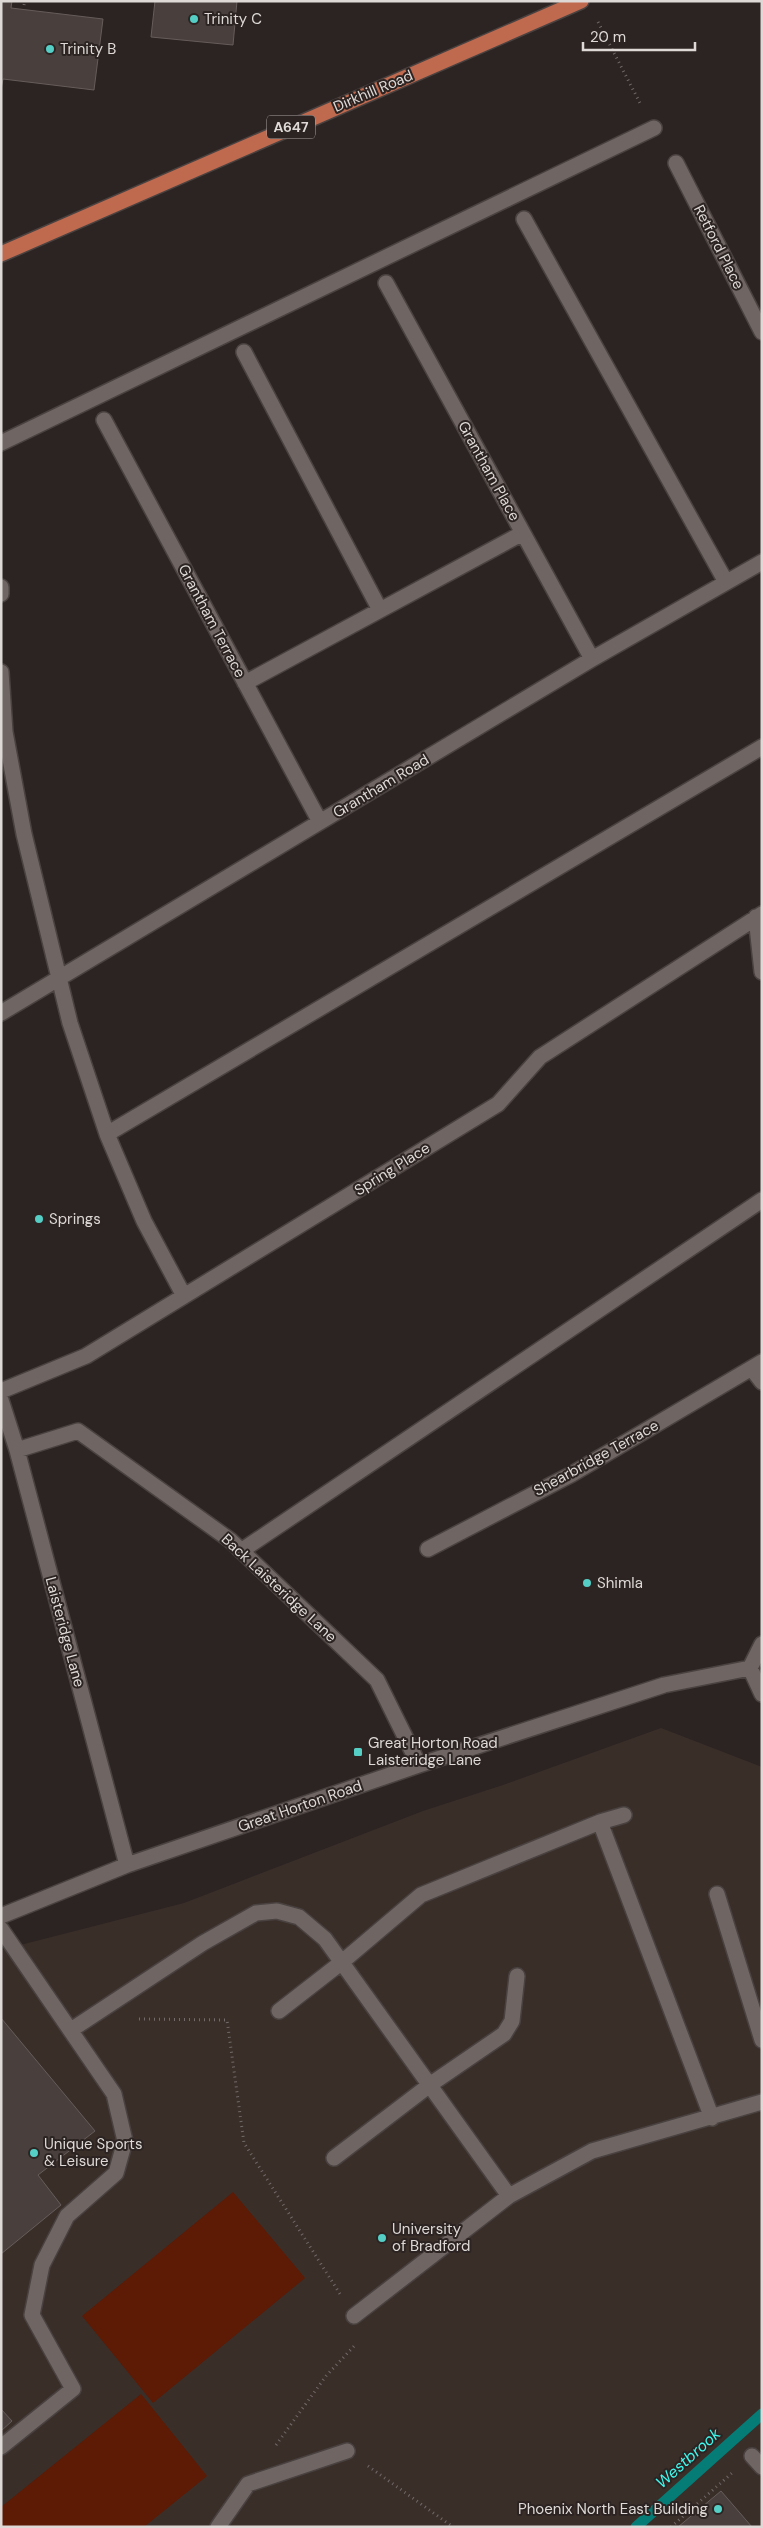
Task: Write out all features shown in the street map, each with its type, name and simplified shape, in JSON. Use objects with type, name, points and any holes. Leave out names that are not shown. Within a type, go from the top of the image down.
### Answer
[{"type":"main road","name":"Dirkhill Road","points":[[1,254],[581,1]]},
{"type":"street","points":[[1,443],[654,128]]},
{"type":"street","name":"Retford Place","points":[[676,163],[762,332]]},
{"type":"street","points":[[524,219],[726,582]]},
{"type":"street","name":"Grantham Place","points":[[386,282],[592,659]]},
{"type":"street","points":[[244,352],[380,610]]},
{"type":"street","name":"Grantham Terrace","points":[[104,420],[320,822]]},
{"type":"street","points":[[245,683],[523,533]]},
{"type":"street","name":"Grantham Road","points":[[1,1013],[592,659],[762,562]]},
{"type":"street","points":[[1,586],[1,594]]},
{"type":"street","points":[[1,672],[5,732],[24,834],[70,1023],[107,1134],[144,1221],[184,1296]]},
{"type":"street","points":[[107,1134],[762,747]]},
{"type":"street","points":[[759,915],[762,972]]},
{"type":"street","name":"Spring Place","points":[[1,1392],[86,1356],[498,1104],[540,1056],[759,915]]},
{"type":"street","points":[[241,1551],[762,1200]]},
{"type":"street","points":[[757,1365],[762,1382]]},
{"type":"street","name":"Shearbridge Terrace","points":[[428,1549],[572,1474],[757,1365]]},
{"type":"street","name":"Laisteridge Lane","points":[[1,1400],[127,1865]]},
{"type":"street","name":"Back Laisteridge Lane","points":[[16,1450],[78,1431],[230,1540],[377,1680],[419,1765]]},
{"type":"street","points":[[762,1644],[750,1668],[762,1694]]},
{"type":"street","name":"Great Horton Road","points":[[1,1916],[127,1865],[419,1765],[664,1685],[750,1668]]},
{"type":"street","points":[[279,2011],[342,1962],[421,1895],[600,1822],[624,1815]]},
{"type":"street","points":[[600,1822],[712,2118]]},
{"type":"street","points":[[717,1894],[762,2040]]},
{"type":"street","points":[[70,2030],[203,1943],[256,1913],[277,1911],[299,1917],[326,1939],[509,2196]]},
{"type":"street","points":[[1,1929],[114,2094],[124,2141],[116,2174],[68,2216],[42,2265],[32,2315],[73,2389],[1,2447]]},
{"type":"street","points":[[334,2158],[431,2084],[504,2034],[512,2021],[517,1976]]},
{"type":"street","points":[[354,2316],[509,2196],[592,2151],[712,2118],[762,2102]]},
{"type":"street","points":[[218,2527],[248,2484],[347,2451]]},
{"type":"path","points":[[596,18],[654,128]]},
{"type":"path","points":[[135,2019],[226,2020],[244,2143],[366,2333],[326,2376],[248,2484]]},
{"type":"path","points":[[347,2451],[453,2527]]},
{"type":"path","points":[[670,2527],[757,2462]]},
{"type":"shaded area","name":"University of Bradford","points":[[661,1728],[762,1767],[762,2527],[1,2527],[1,1950],[184,1903],[423,1811],[503,1785]]},
{"type":"shaded area","points":[[233,2192],[305,2278],[153,2403],[82,2316]]},
{"type":"shaded area","points":[[141,2394],[207,2476],[144,2527],[1,2527],[1,2507]]},
{"type":"building","name":"Trinity B","points":[[1,1],[12,1],[11,8],[103,19],[94,90],[3,79],[1,90]]},
{"type":"building","name":"Trinity C","points":[[155,1],[237,1],[233,45],[151,37]]},
{"type":"building","name":"Unique Sports & Leisure","points":[[1,2018],[95,2131],[38,2175],[61,2205],[1,2254]]},
{"type":"building","points":[[1,2409],[12,2421],[1,2431]]},
{"type":"building","name":"Phoenix North East Building","points":[[721,2491],[752,2527],[678,2527]]},
{"type":"waterway","name":"Westbrook","points":[[636,2527],[762,2414]]},
{"type":"place","name":"Trinity C","points":[[194,19]]},
{"type":"place","name":"Trinity B","points":[[50,49]]},
{"type":"place","name":"Springs","points":[[39,1219]]},
{"type":"place","name":"Shimla","points":[[587,1583]]},
{"type":"place","name":"Great Horton Road Laisteridge Lane","points":[[358,1752]]},
{"type":"place","name":"Unique Sports & Leisure","points":[[34,2153]]},
{"type":"place","name":"University of Bradford","points":[[382,2238]]},
{"type":"place","name":"Phoenix North East Building","points":[[718,2509]]}]
